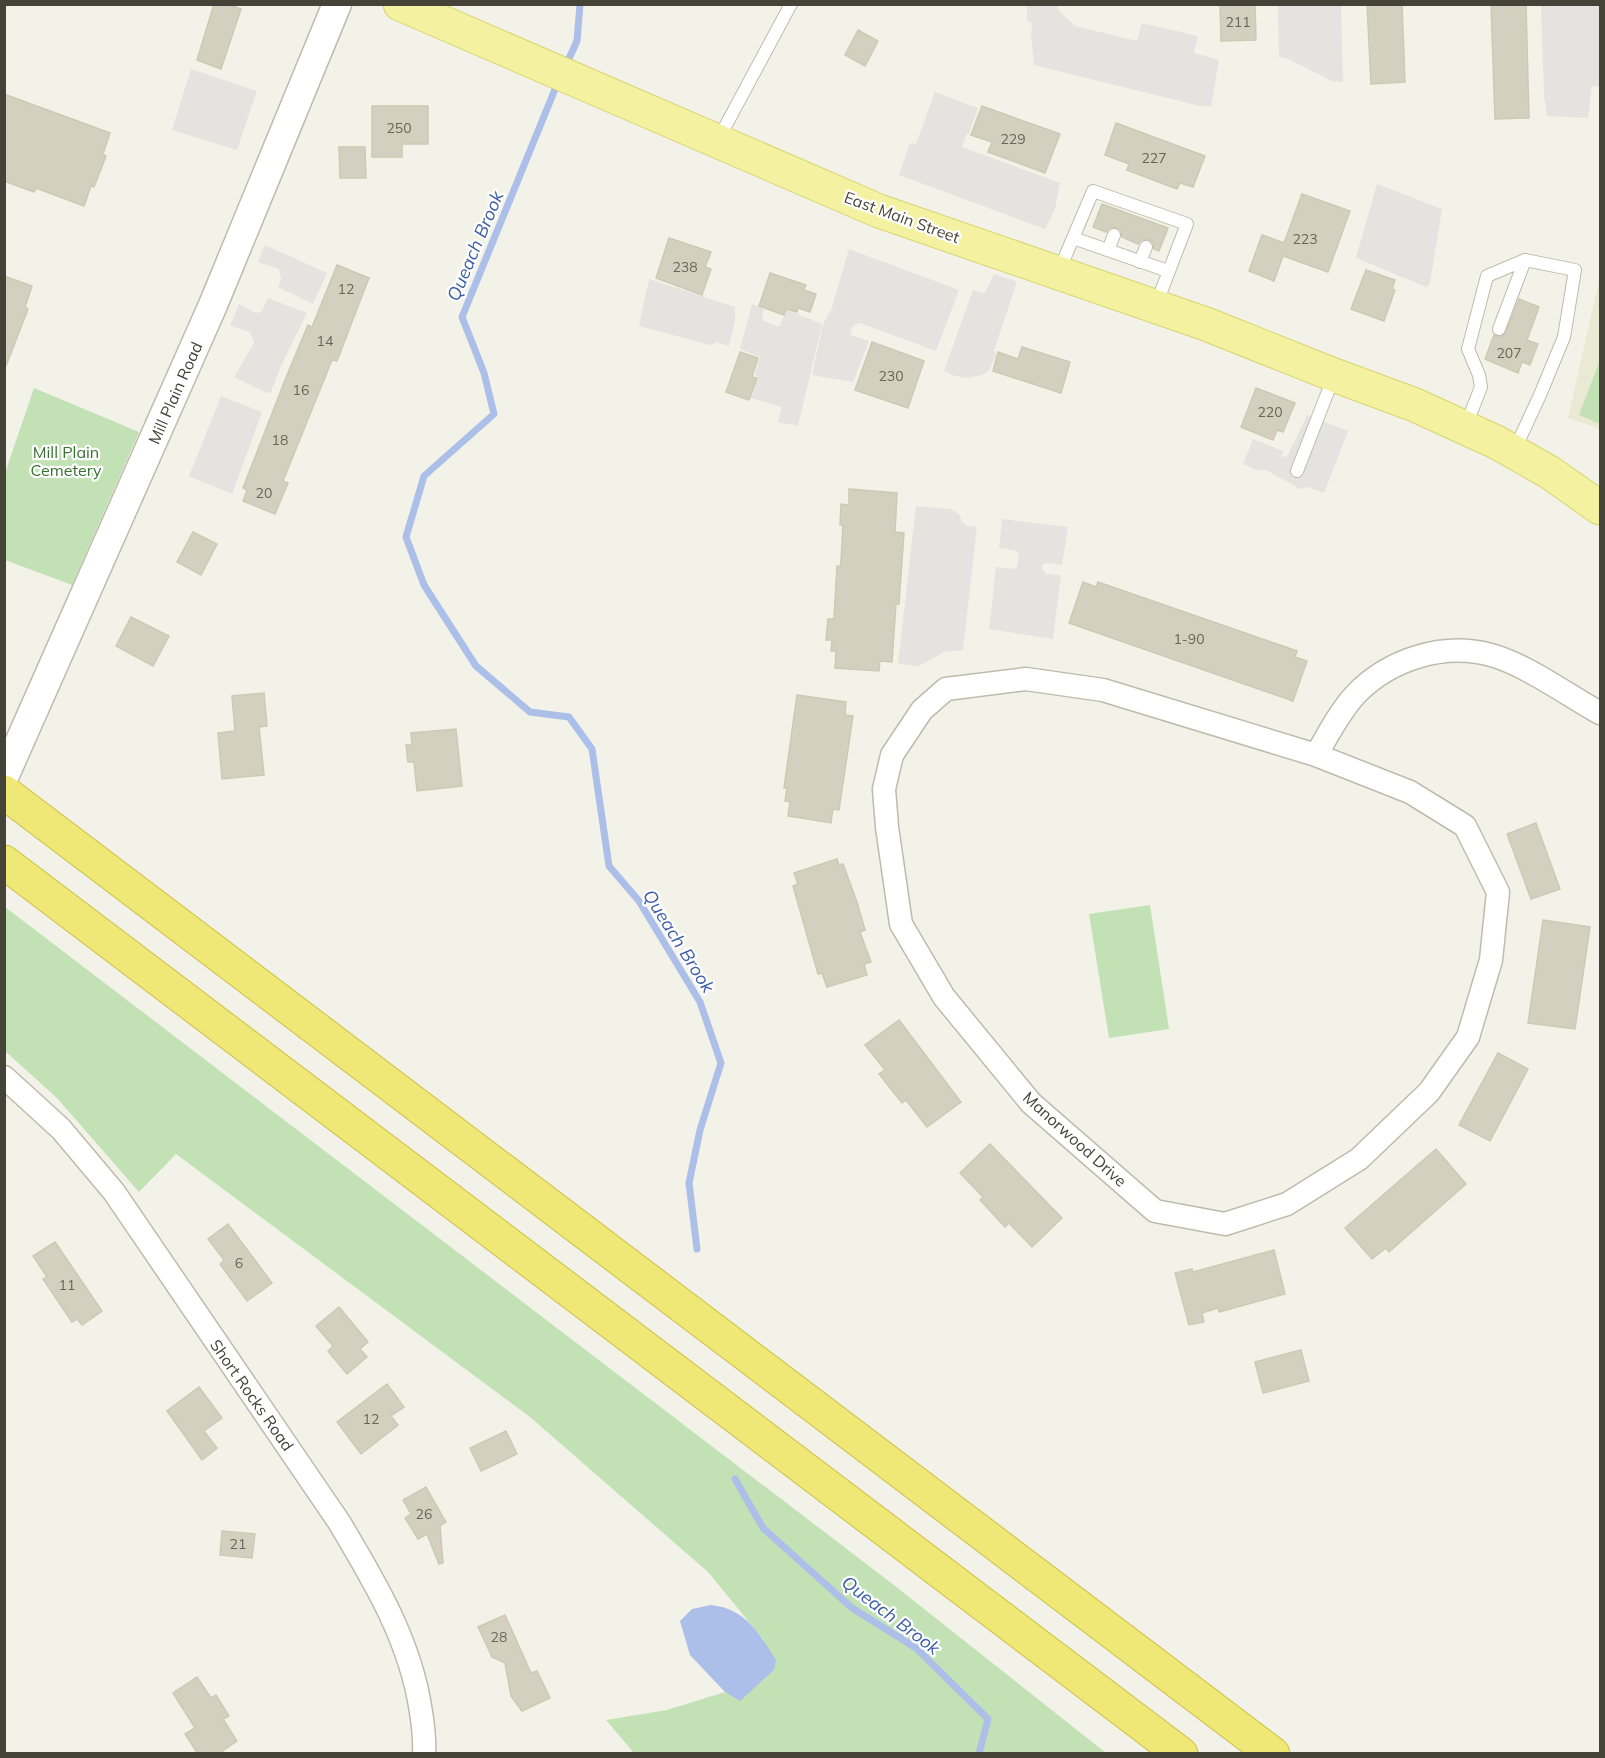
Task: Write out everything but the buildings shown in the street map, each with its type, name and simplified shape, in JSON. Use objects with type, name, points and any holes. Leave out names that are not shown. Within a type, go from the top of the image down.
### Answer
[{"type":"highway","points":[[13,799],[1273,1754]]},
{"type":"highway","points":[[4,862],[1181,1754]]},
{"type":"main road","name":"East Main Street","points":[[400,4],[879,211],[1206,324],[1415,405],[1514,452],[1549,472],[1600,508]]},
{"type":"street","name":"Mill Plain Road","points":[[4,777],[213,305],[337,4]]},
{"type":"street","points":[[1316,755],[1356,694],[1390,668],[1424,655],[1469,650],[1493,656],[1515,664],[1600,713]]},
{"type":"street","name":"Manorwood Drive","points":[[1026,679],[1103,690],[1316,755],[1410,792],[1465,826],[1498,892],[1491,960],[1468,1037],[1429,1092],[1359,1159],[1287,1204],[1225,1224],[1155,1211],[1031,1103],[944,998],[901,924],[884,789],[892,755],[922,710],[946,689],[1026,679]]},
{"type":"street","name":"Short Rocks Road","points":[[4,1077],[61,1129],[114,1192],[339,1522],[376,1586],[408,1656],[417,1687],[424,1754]]},
{"type":"lane","points":[[717,141],[791,4]]},
{"type":"lane","points":[[1058,273],[1093,191],[1125,207],[1156,218],[1187,224],[1155,306]]},
{"type":"lane","points":[[1108,250],[1114,234]]},
{"type":"lane","points":[[1073,238],[1168,271]]},
{"type":"lane","points":[[1140,262],[1146,246]]},
{"type":"lane","points":[[1499,329],[1525,260]]},
{"type":"lane","points":[[1465,428],[1481,387],[1477,369],[1468,349],[1487,276],[1525,260],[1575,270],[1564,337],[1514,452]]},
{"type":"lane","points":[[1477,369],[1487,360]]},
{"type":"lane","points":[[1297,471],[1334,375]]},
{"type":"shaded area","points":[[1027,5],[1075,5],[1057,6],[1059,11],[1075,26],[1137,41],[1142,23],[1198,36],[1194,53],[1219,60],[1211,106],[1200,106],[1034,65],[1032,23],[1027,21]]},
{"type":"shaded area","points":[[1278,5],[1341,5],[1343,82],[1332,81],[1286,58],[1279,57]]},
{"type":"shaded area","points":[[1541,5],[1600,5],[1600,87],[1592,86],[1588,118],[1547,116],[1544,97]]},
{"type":"shaded area","points":[[191,69],[257,91],[237,150],[172,130]]},
{"type":"shaded area","points":[[935,92],[978,108],[962,147],[1060,183],[1055,209],[1045,229],[899,175],[910,143],[916,144]]},
{"type":"shaded area","points":[[1377,184],[1442,209],[1430,283],[1426,287],[1356,258]]},
{"type":"shaded area","points":[[265,245],[327,273],[313,304],[278,287],[281,279],[279,269],[258,262]]},
{"type":"shaded area","points":[[849,249],[959,290],[936,351],[860,323],[853,325],[850,335],[869,341],[853,382],[812,375],[823,324],[831,310]]},
{"type":"shaded area","points":[[994,274],[1017,282],[994,350],[996,355],[989,370],[982,375],[967,378],[955,376],[944,371],[973,290],[985,292]]},
{"type":"shaded area","points":[[1600,276],[1600,429],[1568,418]]},
{"type":"shaded area","points":[[649,279],[735,307],[735,321],[729,346],[717,342],[710,345],[639,326]]},
{"type":"shaded area","points":[[268,298],[307,313],[271,392],[267,393],[234,377],[254,343],[250,332],[230,326],[239,304],[256,313],[261,312]]},
{"type":"shaded area","points":[[752,304],[764,309],[762,320],[779,327],[787,310],[822,324],[798,426],[778,422],[782,407],[751,398],[758,377],[755,374],[760,357],[740,349]]},
{"type":"shaded area","points":[[221,396],[262,412],[232,494],[189,476]]},
{"type":"shaded area","points":[[1307,415],[1348,431],[1324,493],[1308,487],[1300,489],[1266,470],[1256,470],[1243,464],[1253,439],[1283,451],[1281,458],[1288,455]]},
{"type":"shaded area","points":[[916,506],[950,509],[959,514],[962,522],[968,526],[977,527],[963,650],[944,652],[919,666],[898,664]]},
{"type":"shaded area","points":[[1002,519],[1068,527],[1062,565],[1047,563],[1043,564],[1042,569],[1046,574],[1061,575],[1053,639],[989,629],[996,567],[1013,569],[1017,567],[1019,554],[1016,551],[999,548]]},
{"type":"green space","points":[[1600,360],[1600,424],[1579,415]]},
{"type":"green space","name":"Mill Plain Cemetery","points":[[34,388],[139,432],[72,585],[5,560],[5,473]]},
{"type":"green space","points":[[1150,905],[1169,1029],[1109,1038],[1089,914]]},
{"type":"green space","points":[[5,907],[890,1582],[1106,1753],[634,1753],[606,1720],[667,1710],[725,1692],[740,1700],[774,1670],[763,1639],[708,1572],[530,1417],[176,1154],[139,1192],[57,1098],[5,1051]]},
{"type":"water","points":[[711,1605],[734,1611],[742,1617],[757,1632],[776,1660],[774,1670],[740,1701],[725,1692],[690,1655],[680,1621],[692,1609]]},
{"type":"waterway","name":"Queach Brook","points":[[565,67],[577,41],[580,4]]},
{"type":"waterway","name":"Queach Brook","points":[[558,82],[462,317],[484,373],[494,414],[424,476],[406,537],[424,585],[476,666],[530,712],[569,717],[592,749],[609,866],[639,901],[700,1002],[721,1063],[700,1130],[689,1183],[697,1249]]},
{"type":"waterway","name":"Queach Brook","points":[[735,1479],[763,1528],[852,1608],[916,1648],[988,1719],[979,1754]]}]
